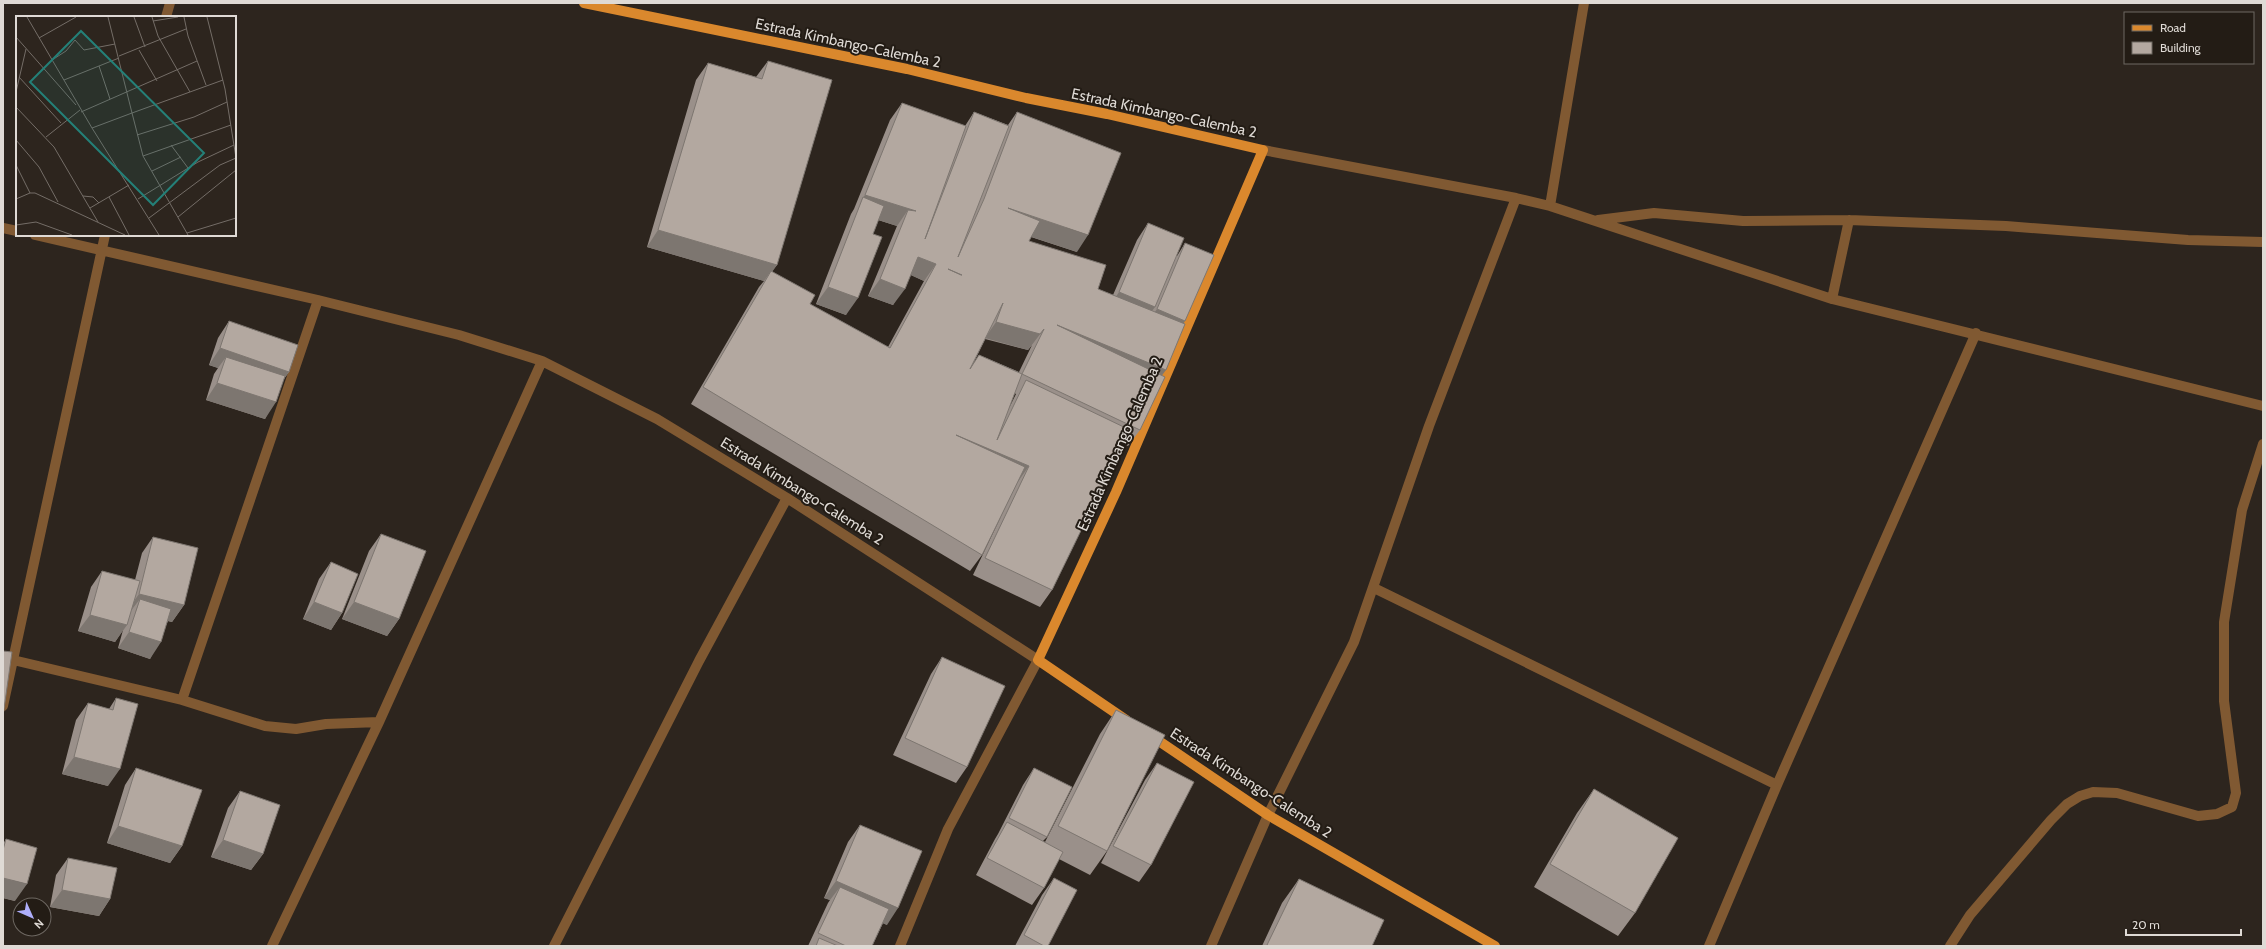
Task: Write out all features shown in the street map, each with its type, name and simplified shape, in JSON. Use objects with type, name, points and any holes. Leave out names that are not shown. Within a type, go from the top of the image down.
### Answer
[{"type":"main road","name":"Estrada Kimbango-Calemba 2","points":[[584,3],[907,69],[1026,98],[1107,114],[1263,150],[1119,484],[1038,660],[1268,815],[1495,946]]},
{"type":"street","points":[[166,16],[170,3]]},
{"type":"street","points":[[1550,206],[1584,3]]},
{"type":"street","points":[[1263,150],[1516,198],[1550,206],[1832,299],[1976,333],[2263,406]]},
{"type":"street","points":[[1211,946],[1268,815],[1354,642],[1429,426],[1516,198]]},
{"type":"street","points":[[1594,220],[1654,213],[1743,221],[1849,220],[2006,226],[2188,240],[2263,242]]},
{"type":"street","points":[[1832,299],[1849,220]]},
{"type":"street","points":[[3,228],[16,231]]},
{"type":"street","name":"Estrada Kimbango-Calemba 2","points":[[39,236],[318,300],[459,335],[542,361],[657,419],[787,498],[1038,660]]},
{"type":"street","points":[[3,706],[101,250],[106,236]]},
{"type":"street","points":[[182,700],[318,300]]},
{"type":"street","points":[[1709,946],[1777,785],[1976,333]]},
{"type":"street","points":[[272,946],[379,722],[542,361]]},
{"type":"street","points":[[1950,946],[1970,915],[2051,820],[2067,804],[2080,796],[2093,792],[2117,793],[2198,816],[2217,814],[2232,807],[2236,793],[2224,701],[2224,622],[2242,510],[2263,444]]},
{"type":"street","points":[[554,946],[695,668],[787,498]]},
{"type":"street","points":[[1374,588],[1777,785]]},
{"type":"street","points":[[13,660],[182,700],[265,726],[296,729],[326,724],[379,722]]},
{"type":"street","points":[[900,946],[948,829],[1038,660]]},
{"type":"building","points":[[768,61],[832,80],[777,265],[658,230],[708,63],[762,79]]},
{"type":"building","points":[[902,103],[966,126],[925,239],[974,112],[1009,126],[958,257],[984,199],[1017,112],[1121,153],[1088,235],[1008,208],[1040,221],[1029,241],[1106,265],[1098,289],[1185,324],[1166,370],[1057,325],[1165,377],[1140,430],[1022,374],[997,440],[1026,380],[1130,430],[1052,590],[985,558],[1029,466],[956,435],[1025,467],[982,555],[703,387],[771,271],[815,295],[810,304],[890,348],[936,264],[918,257],[905,289],[880,279],[908,210],[916,211],[865,195]],"holes":[[[1003,303],[996,322],[1040,334],[1044,329],[1022,374],[979,355],[970,369]]]},
{"type":"building","points":[[863,197],[884,206],[873,234],[882,237],[858,298],[828,287]]},
{"type":"building","points":[[1148,223],[1184,238],[1155,307],[1119,292]]},
{"type":"building","points":[[1185,243],[1214,255],[1185,321],[1157,309]]},
{"type":"building","points":[[229,321],[298,345],[289,372],[220,348]]},
{"type":"building","points":[[226,357],[285,376],[276,402],[217,383]]},
{"type":"building","points":[[381,534],[426,551],[399,619],[354,602]]},
{"type":"building","points":[[153,537],[198,548],[184,605],[139,594]]},
{"type":"building","points":[[331,562],[358,574],[342,613],[314,602]]},
{"type":"building","points":[[102,571],[140,581],[127,625],[90,615]]},
{"type":"building","points":[[140,599],[171,609],[161,642],[129,632]]},
{"type":"building","points":[[3,651],[12,652],[3,716]]},
{"type":"building","points":[[942,657],[1005,686],[967,767],[905,738]]},
{"type":"building","points":[[116,698],[138,704],[120,769],[74,757],[88,703],[113,710]]},
{"type":"building","points":[[1116,710],[1165,735],[1107,851],[1058,826]]},
{"type":"building","points":[[1157,763],[1194,782],[1151,865],[1113,846]]},
{"type":"building","points":[[136,768],[202,790],[182,846],[118,826]]},
{"type":"building","points":[[1034,768],[1072,787],[1047,837],[1009,818]]},
{"type":"building","points":[[1594,789],[1678,838],[1635,913],[1550,864]]},
{"type":"building","points":[[240,791],[280,805],[263,854],[223,840]]},
{"type":"building","points":[[1007,822],[1063,852],[1044,888],[987,858]]},
{"type":"building","points":[[860,825],[922,851],[898,908],[836,881]]},
{"type":"building","points":[[6,839],[37,848],[27,884],[3,878],[3,850]]},
{"type":"building","points":[[68,858],[117,868],[110,899],[62,890]]},
{"type":"building","points":[[1054,878],[1077,890],[1048,946],[1044,946],[1024,935]]},
{"type":"building","points":[[1299,879],[1384,920],[1372,946],[1267,945]]},
{"type":"building","points":[[840,887],[889,909],[872,946],[846,946],[818,933]]},
{"type":"building","points":[[819,938],[838,946],[816,946]]}]
